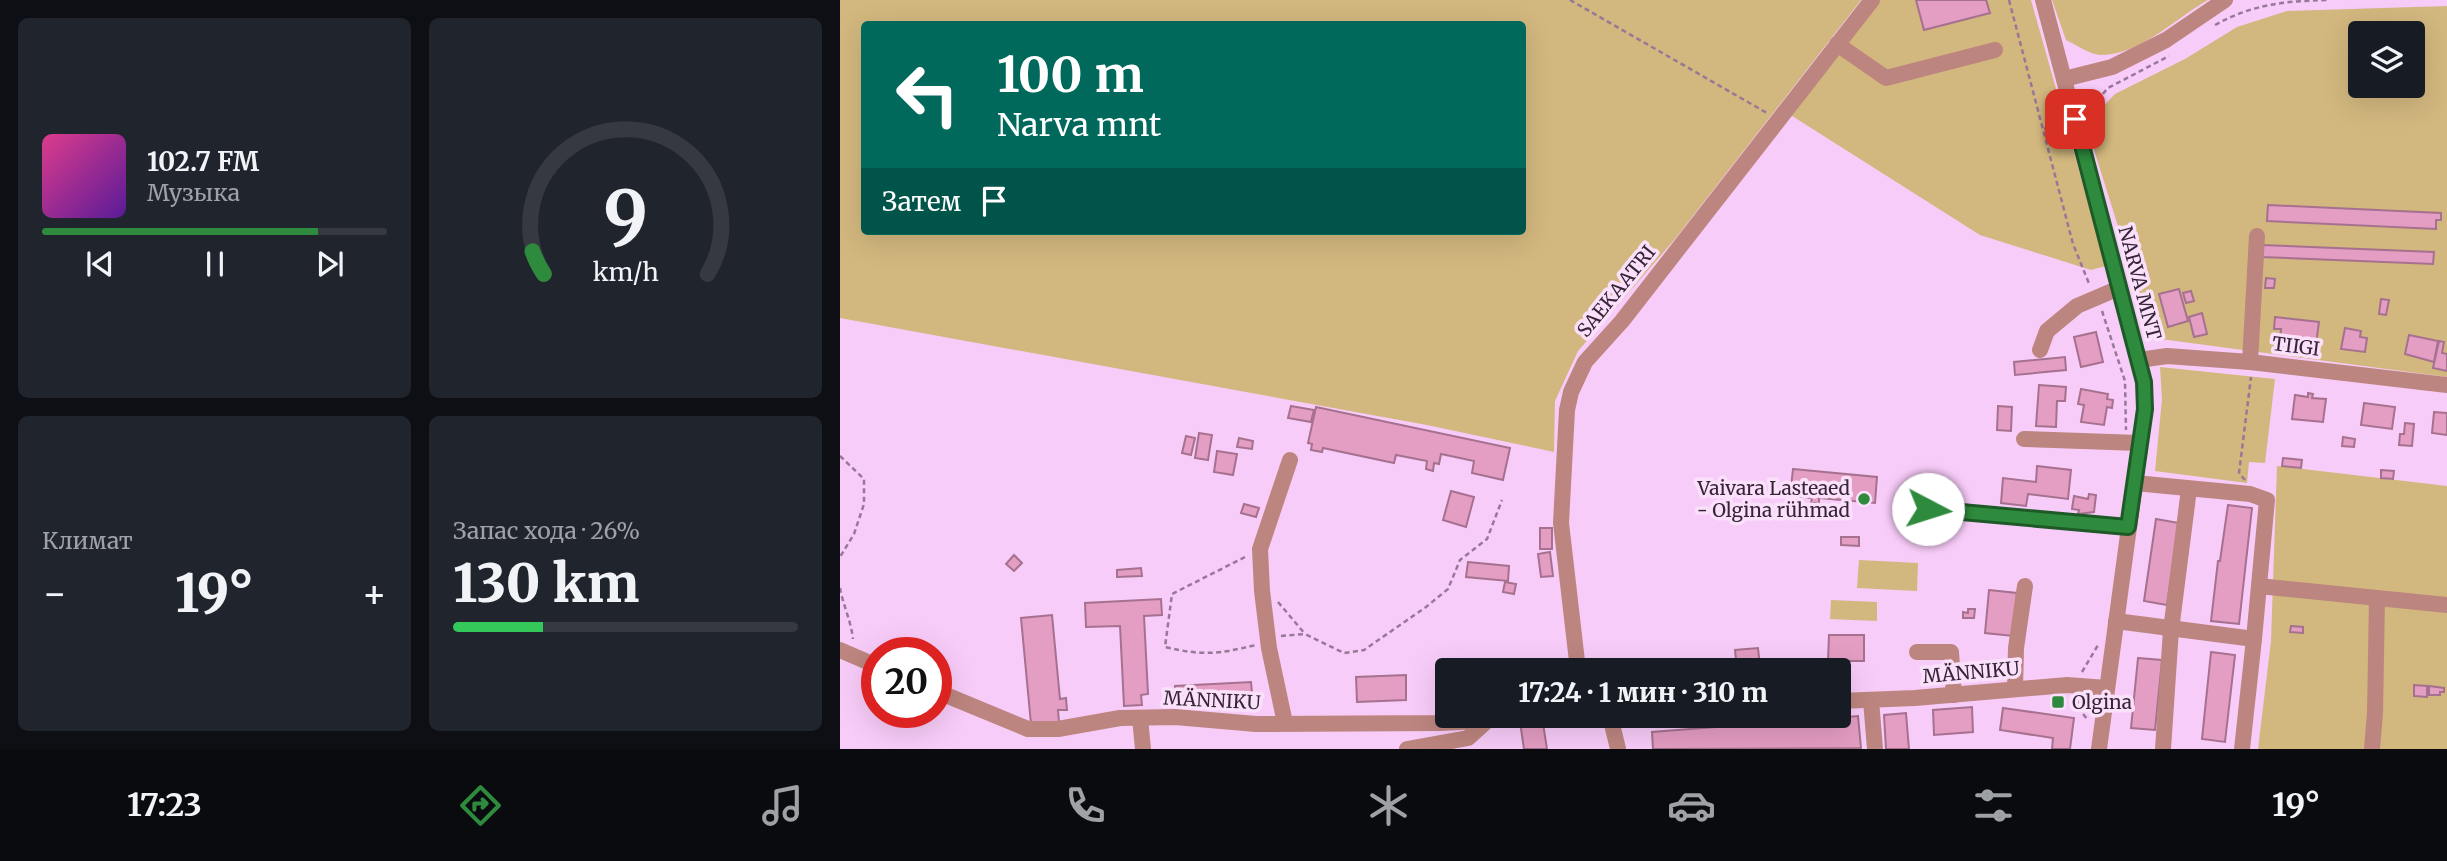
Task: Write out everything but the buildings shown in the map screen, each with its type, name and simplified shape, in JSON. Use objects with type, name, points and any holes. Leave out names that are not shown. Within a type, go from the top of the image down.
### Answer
[{"type":"street","name":"SAEKAATRI","points":[[1577,658],[1561,523],[1564,436],[1572,392],[1585,362],[1622,321],[1872,0]]},
{"type":"street","name":"NARVA MNT","points":[[2043,0],[2144,382],[2145,409],[2132,443],[2135,483],[2099,749]]},
{"type":"street","points":[[2064,79],[2112,67],[2166,40],[2225,0]]},
{"type":"street","points":[[1837,44],[1886,78],[1995,50]]},
{"type":"street","points":[[2251,362],[2257,236]]},
{"type":"street","points":[[2040,351],[2047,331],[2077,306],[2119,288]]},
{"type":"street","name":"TIIGI","points":[[2139,360],[2167,356],[2251,362],[2447,385]]},
{"type":"street","points":[[2024,439],[2132,443]]},
{"type":"street","points":[[1285,723],[1269,643],[1260,549],[1290,460]]},
{"type":"street","points":[[2135,483],[2244,494],[2267,500],[2242,749]]},
{"type":"street","points":[[2163,749],[2171,630],[2189,489]]},
{"type":"street","points":[[1928,509],[2128,527]]},
{"type":"street","points":[[2015,689],[2016,648],[2025,586]]},
{"type":"street","points":[[2259,586],[2447,605]]},
{"type":"street","points":[[2372,749],[2377,599]]},
{"type":"street","points":[[2116,621],[2254,639]]},
{"type":"street","points":[[1917,652],[1951,652],[1954,695]]},
{"type":"street","name":"MÄNNIKU","points":[[1851,701],[2015,689],[2080,686],[2107,688]]},
{"type":"street","name":"MÄNNIKU","points":[[952,698],[1038,731],[1105,719],[1175,717],[1256,724],[1435,723]]},
{"type":"street","points":[[1871,700],[1875,749]]},
{"type":"street","points":[[1140,718],[1143,749]]},
{"type":"street","points":[[1407,749],[1468,738],[1479,728]]},
{"type":"street","points":[[1613,728],[1618,749]]},
{"type":"path","points":[[1570,0],[1779,119]]},
{"type":"path","points":[[2009,0],[2073,244],[2104,314],[2125,381],[2132,443]]},
{"type":"path","points":[[2213,27],[2232,16],[2258,7],[2288,1],[2328,0]]},
{"type":"path","points":[[2044,129],[2075,119],[2089,111],[2108,88],[2172,53]]},
{"type":"path","points":[[2244,494],[2245,479],[2239,473],[2251,362]]},
{"type":"path","points":[[840,456],[864,479],[864,503],[854,534],[840,556]]},
{"type":"path","points":[[1273,597],[1305,634],[1344,653],[1364,650],[1448,589],[1460,560],[1487,538],[1502,500]]},
{"type":"path","points":[[1260,549],[1172,594],[1165,647],[1197,654],[1227,652],[1269,643],[1287,634],[1305,634]]},
{"type":"path","points":[[840,588],[843,605],[852,625],[847,653]]},
{"type":"path","points":[[2089,727],[2087,719],[2078,708],[2081,675],[2104,637]]},
{"type":"shaded area","points":[[840,0],[1861,0],[1675,239],[1578,351],[1555,401],[1554,452],[1427,425],[840,318]]},
{"type":"shaded area","points":[[1879,0],[2031,0],[2106,266],[2091,270],[1980,235],[1789,114]]},
{"type":"shaded area","points":[[2052,0],[2208,0],[2130,49],[2097,55],[2066,40]]},
{"type":"shaded area","points":[[2447,6],[2447,377],[2153,338],[2086,124],[2115,94],[2185,59],[2237,27],[2287,11]]},
{"type":"shaded area","points":[[2160,367],[2275,379],[2265,463],[2249,462],[2247,483],[2155,471],[2162,399]]},
{"type":"shaded area","points":[[2277,466],[2447,486],[2447,749],[2258,749],[2271,641]]},
{"type":"shaded area","points":[[1859,560],[1918,563],[1917,591],[1857,588]]},
{"type":"shaded area","points":[[1831,600],[1877,602],[1877,621],[1830,619]]},
{"type":"place","name":"Vaivara Lasteaed - Olgina rühmad","points":[[1864,499]]},
{"type":"place","name":"Olgina","points":[[2058,702]]},
{"type":"route","points":[[1928,509],[2128,527],[2145,409],[2144,382],[2075,119]]}]
